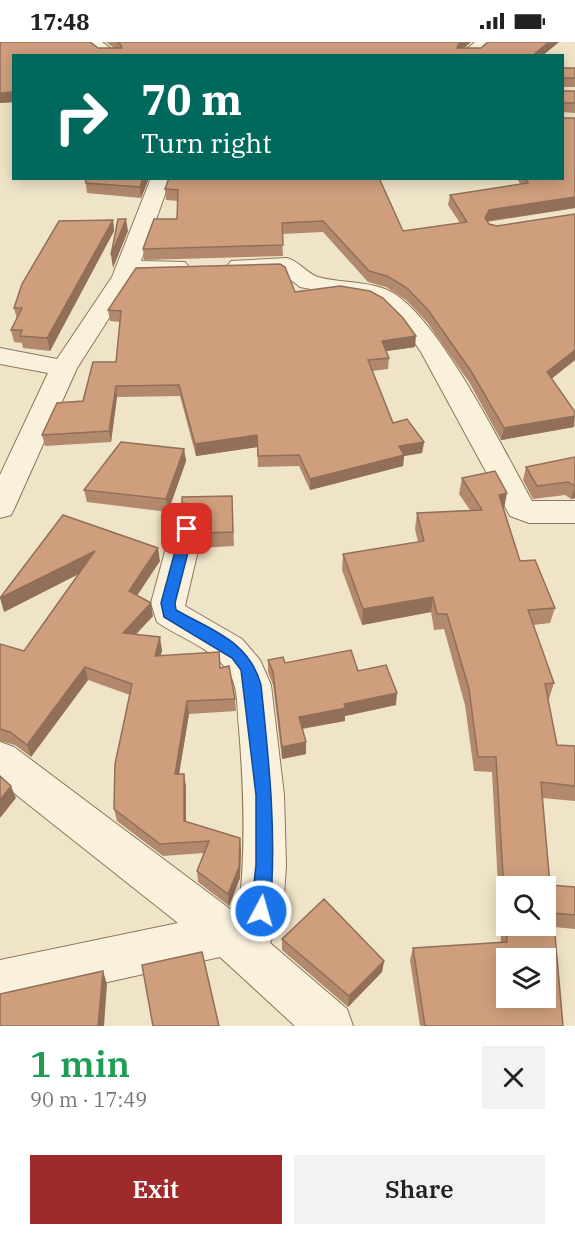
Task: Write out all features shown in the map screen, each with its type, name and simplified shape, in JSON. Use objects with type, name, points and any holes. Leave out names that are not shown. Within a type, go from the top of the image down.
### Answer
[{"type":"street","points":[[91,42],[110,54]]},
{"type":"street","points":[[469,54],[486,42]]},
{"type":"street","points":[[0,507],[64,368],[127,269],[160,180]]},
{"type":"street","points":[[127,269],[287,265],[308,282],[368,292],[392,302],[414,322],[434,351],[521,508],[529,512],[575,512]]},
{"type":"street","points":[[0,356],[64,368]]},
{"type":"street","points":[[0,983],[236,942],[261,911],[265,865],[264,795],[253,685],[248,668],[237,653],[169,613],[168,603],[187,529]]},
{"type":"street","points":[[0,759],[236,942],[330,1026]]},
{"type":"building","points":[[0,42],[90,42],[98,48],[122,48],[117,42],[461,42],[457,48],[481,48],[488,42],[549,42],[534,54],[12,54],[12,92],[0,93]]},
{"type":"building","points":[[564,68],[575,68],[575,78],[564,78]]},
{"type":"building","points":[[564,91],[575,91],[575,103],[564,103]]},
{"type":"building","points":[[564,118],[575,118],[575,197],[489,210],[485,218],[489,224],[497,226],[575,214],[575,350],[547,372],[575,412],[575,416],[504,428],[471,371],[428,310],[407,288],[387,276],[369,271],[323,221],[282,223],[283,245],[143,249],[154,219],[177,219],[178,190],[165,189],[168,180],[380,180],[403,231],[467,222],[450,195],[528,183],[526,180],[564,180]]},
{"type":"building","points":[[85,180],[142,180],[140,187],[86,183]]},
{"type":"building","points":[[118,219],[126,219],[111,255]]},
{"type":"building","points":[[113,220],[47,338],[20,336],[22,330],[11,330],[22,308],[14,308],[22,284],[59,221]]},
{"type":"building","points":[[280,264],[285,267],[295,292],[340,286],[370,291],[383,298],[403,318],[416,336],[382,341],[389,358],[368,360],[393,423],[407,419],[424,442],[399,446],[404,455],[310,479],[299,455],[258,456],[257,435],[195,444],[179,385],[116,386],[109,431],[42,435],[57,403],[83,401],[93,362],[116,362],[121,311],[108,310],[136,268]]},
{"type":"building","points":[[121,442],[184,449],[166,499],[84,490]]},
{"type":"building","points":[[575,457],[575,486],[568,482],[537,486],[526,467]]},
{"type":"building","points":[[495,471],[507,493],[499,495],[520,561],[535,560],[555,608],[528,610],[554,683],[545,684],[557,745],[575,746],[575,786],[541,782],[549,876],[503,876],[496,757],[478,757],[469,689],[447,614],[437,614],[433,597],[363,609],[343,554],[424,541],[417,513],[482,510],[462,478]]},
{"type":"building","points":[[232,496],[233,532],[200,533],[204,514],[197,505],[182,503],[182,497]]},
{"type":"building","points":[[63,515],[158,548],[129,591],[151,603],[123,633],[160,637],[155,656],[219,652],[220,668],[229,666],[235,699],[187,701],[175,774],[184,774],[184,821],[240,838],[239,867],[228,894],[197,871],[209,841],[160,844],[114,809],[115,764],[132,684],[85,667],[27,745],[10,732],[0,729],[0,644],[24,651],[95,551],[0,598]]},
{"type":"building","points":[[351,650],[358,671],[386,665],[397,693],[344,704],[346,708],[299,717],[306,742],[282,747],[273,672],[268,660],[283,657],[285,663]]},
{"type":"building","points":[[0,776],[11,786],[0,800]]},
{"type":"building","points":[[556,885],[575,887],[575,915],[556,913]]},
{"type":"building","points":[[324,899],[384,961],[349,996],[282,939]]},
{"type":"building","points":[[507,936],[555,936],[563,1026],[425,1026],[413,948],[507,942]]},
{"type":"building","points":[[202,952],[219,1026],[153,1026],[142,965]]},
{"type":"building","points":[[103,971],[98,1026],[0,1026],[0,994]]},
{"type":"route","points":[[187,529],[168,603],[169,613],[237,653],[248,668],[253,685],[264,795],[265,865],[261,911]]}]
